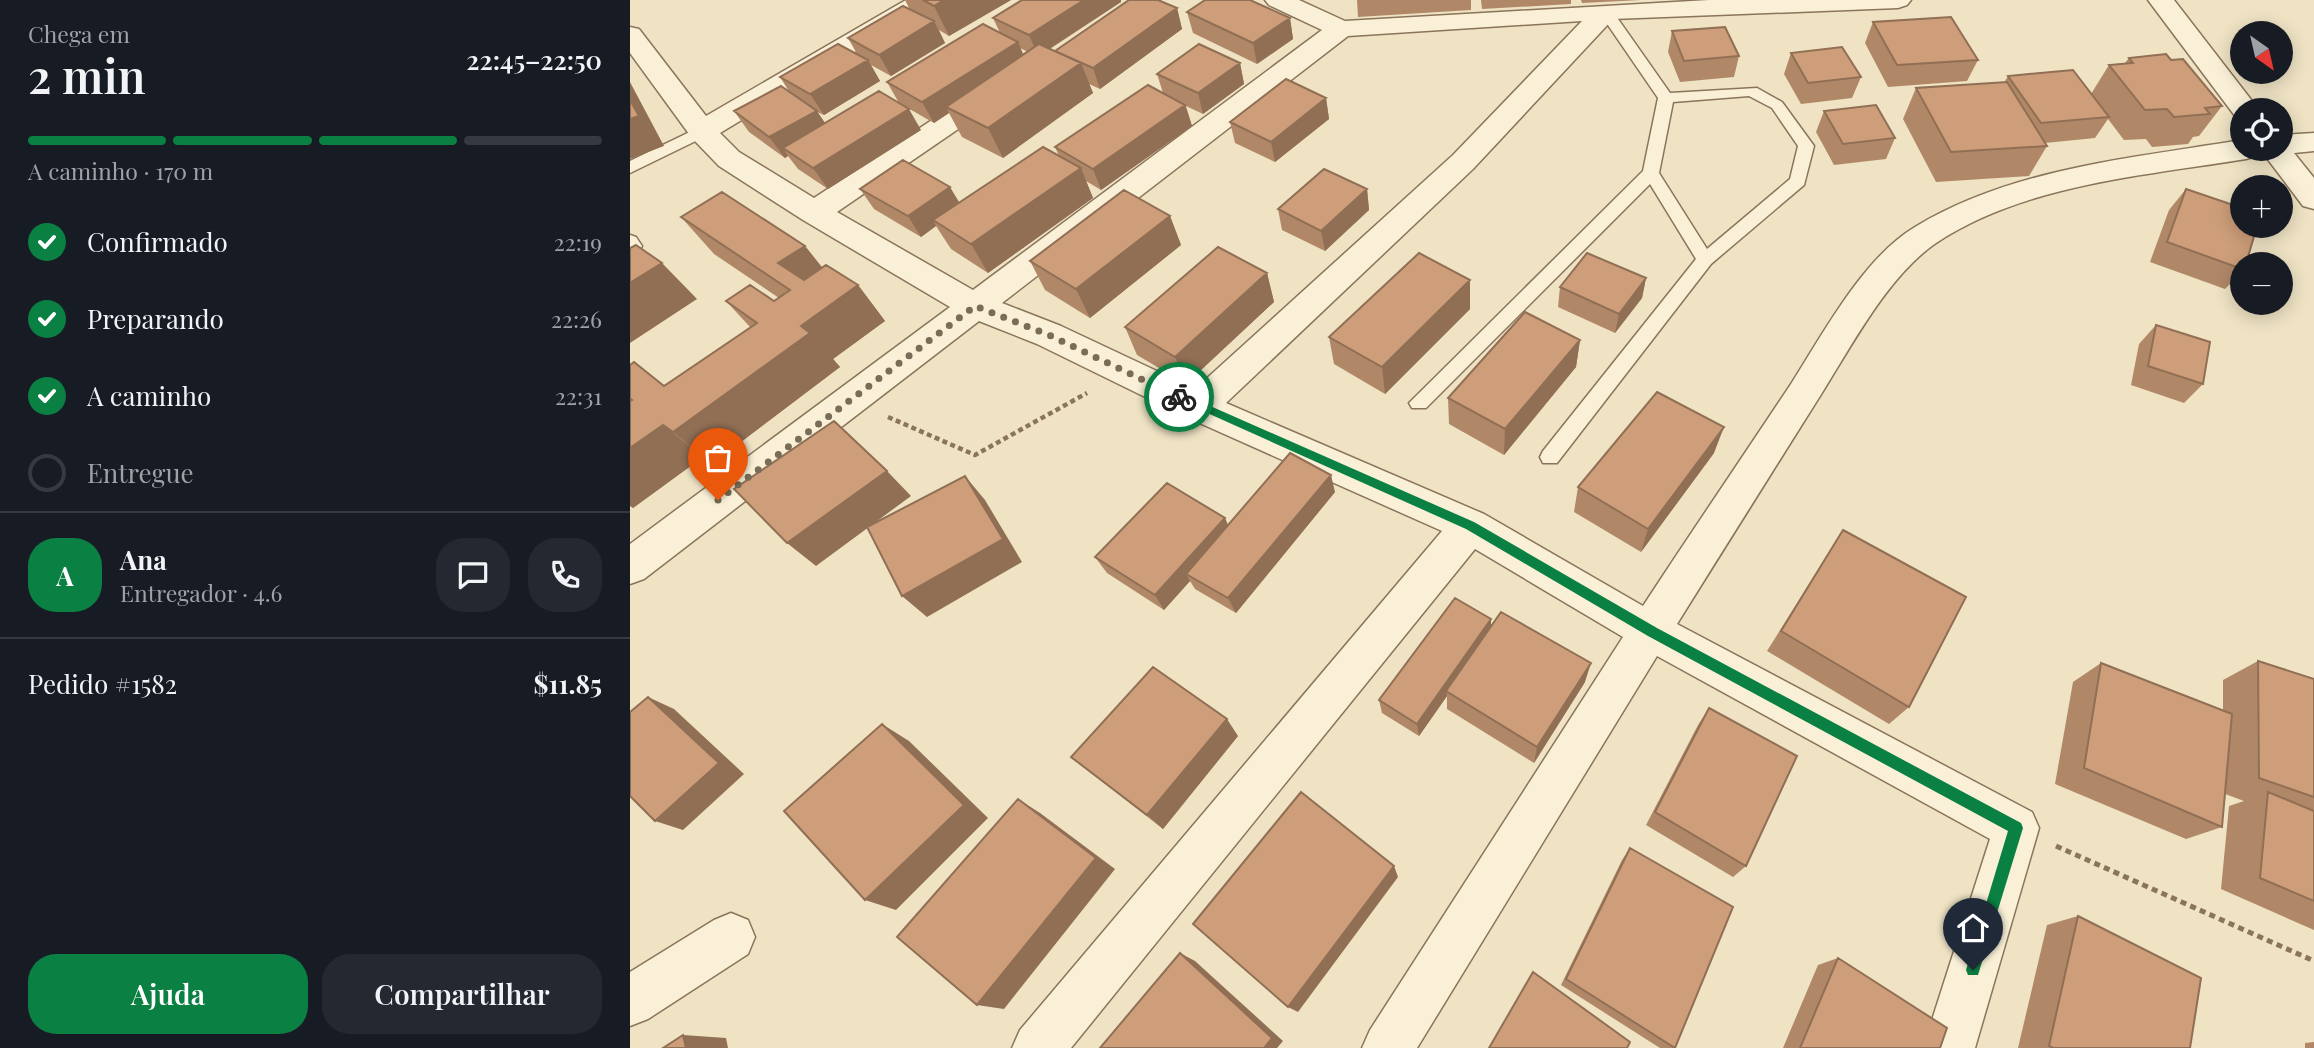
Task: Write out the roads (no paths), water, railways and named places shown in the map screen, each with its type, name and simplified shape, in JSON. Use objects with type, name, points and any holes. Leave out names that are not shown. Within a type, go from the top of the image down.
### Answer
[{"type":"street","points":[[702,131],[924,0]]},
{"type":"street","points":[[1278,0],[1341,29],[1606,12],[1898,0]]},
{"type":"street","points":[[2161,0],[2236,98]]},
{"type":"street","points":[[1199,407],[1463,162],[1606,12]]},
{"type":"street","points":[[630,567],[1341,29]]},
{"type":"street","points":[[630,35],[702,131],[729,159],[814,213],[975,306],[1061,341],[1199,407],[1470,526],[1652,632],[2016,828],[1949,1048]]},
{"type":"street","points":[[814,213],[1018,76]]},
{"type":"street","points":[[2293,143],[2314,142]]},
{"type":"street","points":[[1388,1048],[1758,463],[1888,272],[1921,237],[1963,213],[2078,180],[2230,152]]},
{"type":"street","points":[[2284,161],[2314,199]]},
{"type":"street","points":[[1038,1048],[1470,526]]},
{"type":"street","points":[[630,1001],[731,937]]},
{"type":"lane","points":[[1419,403],[1651,173],[1666,98],[1606,12]]},
{"type":"lane","points":[[1550,457],[1705,260],[1798,181],[1806,146],[1777,105],[1752,91],[1666,98]]},
{"type":"lane","points":[[630,168],[702,131]]},
{"type":"lane","points":[[1651,173],[1705,260]]},
{"type":"lane","points":[[630,241],[633,246],[630,253]]}]
